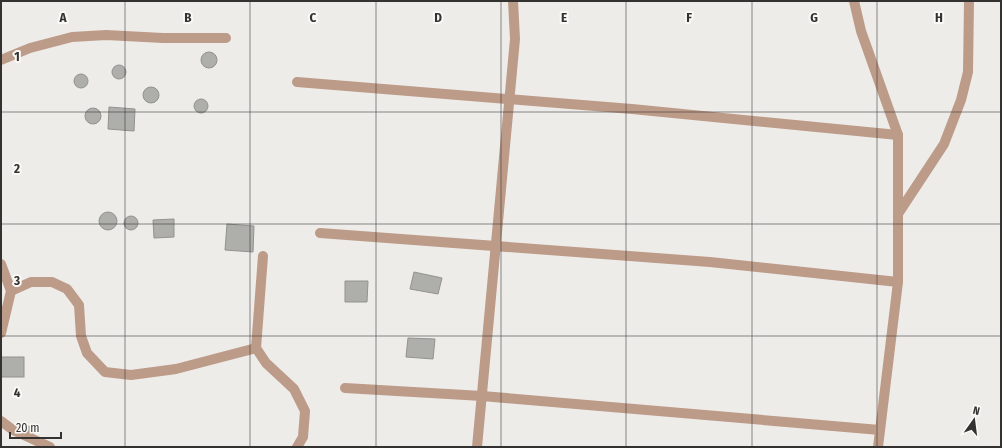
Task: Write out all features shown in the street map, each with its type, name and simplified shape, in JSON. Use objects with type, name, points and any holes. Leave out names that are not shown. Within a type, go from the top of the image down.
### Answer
[{"type":"street","points":[[477,447],[515,39],[513,1]]},
{"type":"street","points":[[854,1],[861,31],[898,135],[898,282],[878,447]]},
{"type":"street","points":[[898,214],[944,144],[961,100],[968,72],[969,1]]},
{"type":"street","points":[[1,60],[30,48],[72,37],[106,35],[163,38],[226,38]]},
{"type":"street","points":[[297,82],[632,109],[898,135]]},
{"type":"street","points":[[320,233],[710,262],[898,282]]},
{"type":"street","points":[[263,256],[256,348],[266,363],[294,389],[305,411],[303,437],[297,447]]},
{"type":"street","points":[[1,264],[11,291],[1,333]]},
{"type":"street","points":[[11,291],[31,282],[52,282],[67,289],[79,305],[81,336],[87,353],[105,372],[131,375],[176,369],[256,348]]},
{"type":"street","points":[[345,388],[482,396],[880,430]]},
{"type":"street","points":[[1,421],[13,430],[50,447]]},
{"type":"building","points":[[209,52],[216,57],[217,60],[212,67],[209,68],[202,63],[201,60],[206,53]]},
{"type":"building","points":[[116,65],[122,65],[126,69],[126,75],[122,79],[116,79],[112,75],[112,69]]},
{"type":"building","points":[[81,74],[86,76],[88,81],[86,86],[81,88],[76,86],[74,81],[76,76]]},
{"type":"building","points":[[151,87],[158,92],[159,95],[154,102],[151,103],[144,98],[143,95],[148,88]]},
{"type":"building","points":[[198,99],[204,99],[208,103],[208,109],[204,113],[198,113],[194,109],[194,103]]},
{"type":"building","points":[[109,107],[135,109],[134,131],[108,129]]},
{"type":"building","points":[[90,108],[96,108],[101,113],[99,122],[96,124],[90,124],[85,119],[85,113]]},
{"type":"building","points":[[108,212],[114,215],[117,221],[114,227],[108,230],[102,227],[99,221],[102,215]]},
{"type":"building","points":[[128,216],[134,216],[138,220],[138,226],[134,230],[128,230],[124,226],[124,220]]},
{"type":"building","points":[[174,219],[174,237],[154,238],[153,220]]},
{"type":"building","points":[[227,224],[254,226],[253,252],[225,250]]},
{"type":"building","points":[[414,272],[442,278],[438,294],[410,289]]},
{"type":"building","points":[[345,281],[368,281],[367,302],[345,302]]},
{"type":"building","points":[[408,338],[435,339],[433,359],[406,357]]},
{"type":"building","points":[[1,357],[24,357],[24,377],[1,377]]},
{"type":"building","points":[[27,426],[35,428],[33,434],[25,432]]}]
